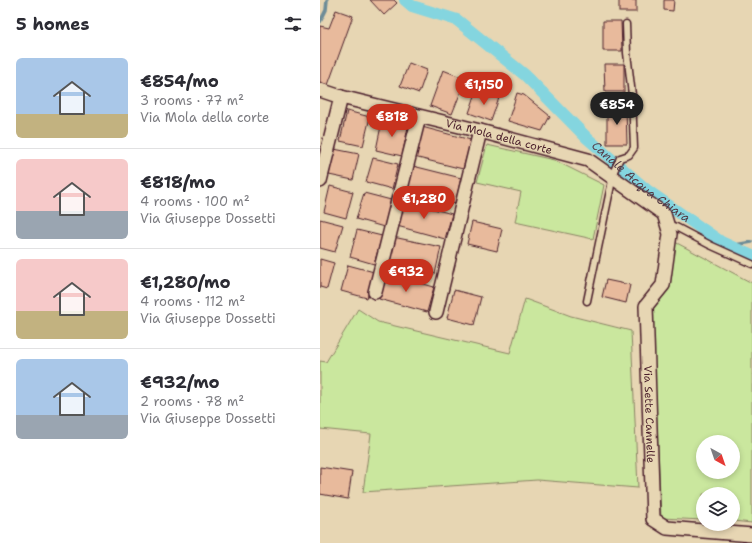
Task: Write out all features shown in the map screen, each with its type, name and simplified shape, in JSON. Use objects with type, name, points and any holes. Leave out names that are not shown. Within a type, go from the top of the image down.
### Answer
[{"type":"street","name":"Via Mola della corte","points":[[320,90],[340,97],[480,131],[588,160],[614,174],[666,219]]},
{"type":"street","points":[[320,181],[340,97]]},
{"type":"street","points":[[375,292],[419,117]]},
{"type":"street","points":[[436,312],[480,131]]},
{"type":"street","name":"Via Sette Cannelle","points":[[666,219],[670,234],[663,285],[646,306],[653,519],[666,528],[752,535]]},
{"type":"lane","points":[[588,301],[614,174],[620,158],[629,155],[634,148],[632,95],[627,53],[626,24]]},
{"type":"lane","points":[[666,219],[676,227],[710,245],[752,264]]},
{"type":"green space","points":[[487,145],[554,160],[604,185],[593,239],[515,222],[521,192],[477,182]]},
{"type":"green space","points":[[675,242],[752,283],[752,523],[740,522],[740,487],[696,487],[696,520],[661,518],[652,310],[670,288]]},
{"type":"green space","points":[[525,299],[571,316],[631,331],[638,488],[537,480],[363,492],[371,434],[320,429],[320,361],[326,362],[358,309],[378,322],[510,353]]},
{"type":"building","points":[[370,0],[394,0],[397,3],[384,15]]},
{"type":"building","points":[[619,0],[636,0],[636,12],[619,12]]},
{"type":"building","points":[[664,0],[674,0],[673,11],[664,10]]},
{"type":"building","points":[[336,10],[353,16],[328,85],[320,82],[320,26],[329,28]]},
{"type":"building","points":[[603,21],[621,21],[622,51],[603,51]]},
{"type":"building","points":[[409,63],[427,70],[419,93],[400,86]]},
{"type":"building","points":[[604,64],[624,64],[624,92],[605,92]]},
{"type":"building","points":[[443,70],[466,79],[452,114],[430,106]]},
{"type":"building","points":[[477,90],[499,98],[491,121],[469,113]]},
{"type":"building","points":[[517,93],[524,95],[550,116],[542,131],[508,121]]},
{"type":"building","points":[[607,107],[626,107],[627,144],[607,144]]},
{"type":"building","points":[[347,111],[370,117],[363,146],[340,141]]},
{"type":"building","points":[[382,121],[408,127],[402,156],[376,150]]},
{"type":"building","points":[[422,127],[471,140],[463,169],[414,157]]},
{"type":"building","points":[[334,149],[359,154],[353,180],[329,175]]},
{"type":"building","points":[[373,158],[398,164],[392,189],[366,182]]},
{"type":"building","points":[[413,166],[461,178],[455,204],[407,192]]},
{"type":"building","points":[[330,186],[353,192],[346,218],[324,212]]},
{"type":"building","points":[[364,193],[391,200],[384,227],[356,219]]},
{"type":"building","points":[[404,201],[452,214],[445,239],[397,226]]},
{"type":"building","points":[[320,219],[343,225],[335,252],[320,248]]},
{"type":"building","points":[[472,222],[502,229],[497,251],[467,244]]},
{"type":"building","points":[[357,230],[382,236],[374,264],[350,257]]},
{"type":"building","points":[[393,237],[441,247],[435,274],[387,263]]},
{"type":"building","points":[[320,259],[334,263],[327,289],[320,287]]},
{"type":"building","points":[[348,265],[374,272],[367,298],[341,291]]},
{"type":"building","points":[[386,273],[434,287],[427,312],[379,299]]},
{"type":"building","points":[[606,280],[630,285],[626,303],[602,297]]},
{"type":"building","points":[[454,290],[481,297],[474,325],[447,318]]},
{"type":"building","points":[[320,467],[352,472],[348,499],[320,494]]},
{"type":"waterway","points":[[320,22],[326,10],[327,0]]},
{"type":"waterway","name":"Canale Acqua Chiara","points":[[405,0],[412,6],[457,20],[525,75],[587,138],[648,191],[721,242],[752,256]]},
{"type":"waterway","points":[[729,246],[752,242]]}]
